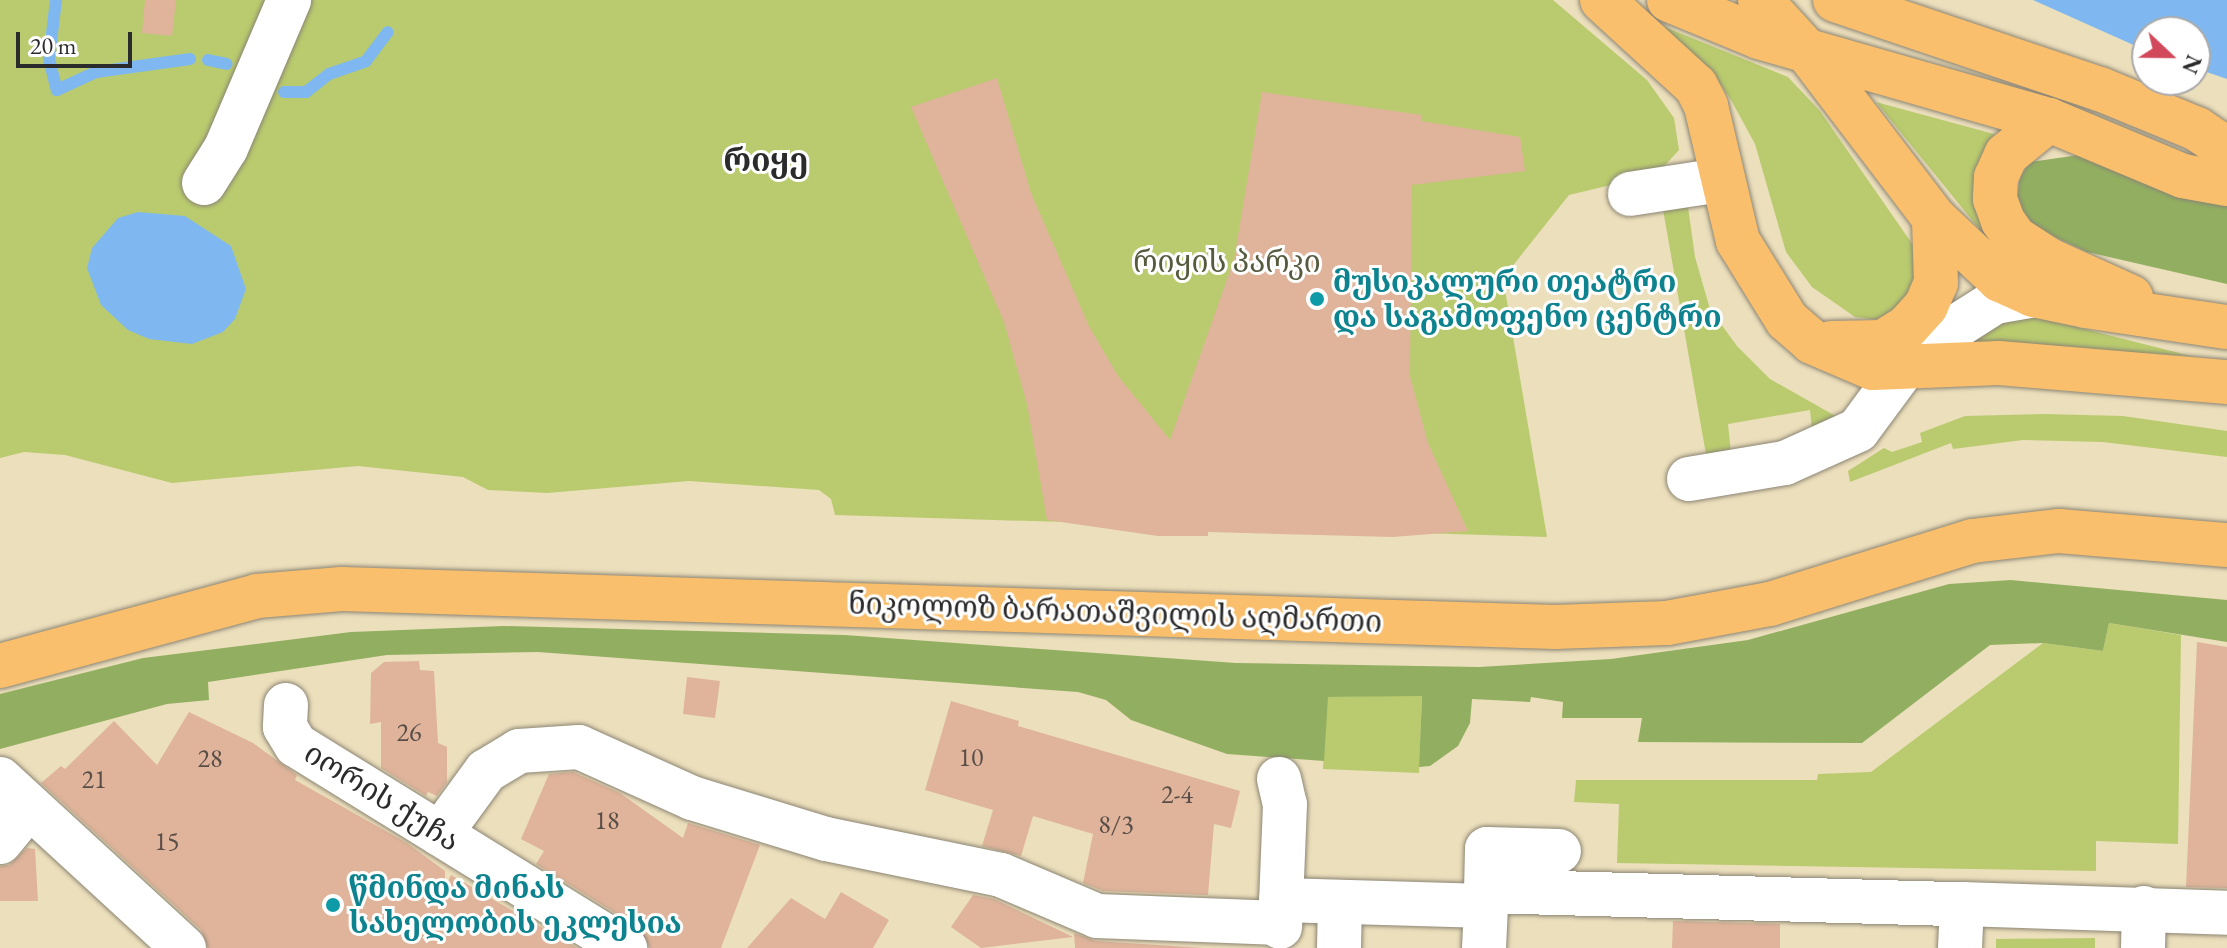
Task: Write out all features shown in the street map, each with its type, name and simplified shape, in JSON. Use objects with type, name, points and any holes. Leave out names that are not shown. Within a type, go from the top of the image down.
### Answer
[{"type":"main road","points":[[1602,0],[1696,86],[1706,106],[1720,180],[1738,241],[1762,286],[1787,320],[1812,342],[1852,362],[1903,369],[1999,363],[2227,382]]},
{"type":"main road","points":[[1669,0],[1806,50],[2049,120],[2183,176],[2227,184]]},
{"type":"main road","points":[[1760,0],[1806,50],[1934,218],[2000,280],[2033,295],[2169,315],[2227,327]]},
{"type":"main road","points":[[1835,0],[2100,89],[2197,129],[2227,149]]},
{"type":"main road","points":[[2049,120],[2006,155],[1996,177],[1995,199],[2003,221],[2015,238],[2049,260],[2169,315]]},
{"type":"main road","points":[[1812,342],[1862,345],[1883,342],[1907,327],[1926,306],[1936,283],[1934,218]]},
{"type":"main road","name":"ნიკოლოზ ბარათაშვილის აღმართი","points":[[0,666],[257,596],[342,589],[1555,627],[1667,623],[1770,604],[1972,541],[2059,531],[2227,545]]},
{"type":"street","points":[[204,183],[226,148],[289,0]]},
{"type":"street","points":[[1630,194],[1720,180]]},
{"type":"street","points":[[1689,479],[1785,463],[1858,430],[1903,369],[1995,302],[2033,295]]},
{"type":"street","name":"იორის ქუჩა","points":[[286,705],[285,727],[296,745],[625,948]]},
{"type":"street","points":[[440,834],[486,771],[519,751],[579,747],[692,798],[826,839],[1001,875],[1097,916],[1280,924],[1340,902],[1485,915],[1585,869]]},
{"type":"street","points":[[1279,779],[1285,804],[1280,924]]},
{"type":"street","points":[[0,842],[14,793]]},
{"type":"street","points":[[14,793],[140,930],[184,948]]},
{"type":"street","points":[[1485,915],[1487,849],[1585,869],[1678,880],[1764,882],[2144,928],[2227,913]]},
{"type":"street","points":[[1339,948],[1340,902]]},
{"type":"street","points":[[1960,948],[1962,904]]},
{"type":"green space","name":"რიყის პარკი","points":[[0,0],[1553,0],[1647,80],[1674,118],[1679,150],[1657,174],[1569,195],[1503,278],[1547,537],[835,515],[831,499],[819,490],[689,481],[547,493],[488,490],[463,477],[358,466],[172,483],[65,455],[24,452],[0,458]]},
{"type":"green space","points":[[1655,23],[1788,77],[1820,111],[1922,258],[1909,308],[1879,320],[1855,317],[1812,287],[1786,252],[1755,144],[1731,100],[1711,70]]},
{"type":"green space","points":[[1876,102],[1994,134],[1974,179],[2003,258]]},
{"type":"green space","points":[[2079,155],[2227,202],[2227,284],[2087,252],[2029,225],[2016,207],[2020,177],[2030,162]]},
{"type":"green space","points":[[1687,200],[1695,257],[1710,309],[1737,346],[1770,379],[1839,418],[1813,438],[1810,410],[1728,424],[1732,463],[1707,460],[1662,204]]},
{"type":"green space","points":[[2029,315],[2191,356],[1962,342],[1971,326]]},
{"type":"green space","points":[[1965,416],[2123,416],[2227,431],[2227,457],[2103,442],[2023,440],[1953,449],[1951,443],[1850,482],[1848,471],[1884,448],[1892,452],[1922,442],[1920,433]]},
{"type":"green space","points":[[2011,580],[2227,600],[2227,642],[2109,623],[2103,651],[2043,643],[1990,645],[1862,743],[1638,742],[1642,718],[1562,718],[1563,702],[1531,697],[1530,702],[1472,699],[1470,723],[1458,746],[1430,766],[1419,767],[1422,696],[1328,697],[1324,761],[1227,754],[1131,720],[1106,700],[1078,692],[538,652],[387,655],[208,682],[209,700],[167,704],[0,749],[0,694],[143,658],[351,632],[504,626],[845,635],[1236,663],[1479,667],[1611,659],[1748,640],[1949,584]]},
{"type":"green space","points":[[2109,623],[2181,635],[2178,844],[2096,841],[2096,871],[1617,863],[1619,804],[1574,802],[1576,780],[1817,780],[1818,774],[1871,772],[2043,643],[2103,651]]},
{"type":"green space","points":[[1422,695],[1419,773],[1323,769],[1327,697]]},
{"type":"green space","points":[[2095,938],[2095,948],[1996,948],[1996,939]]},
{"type":"water","points":[[2033,0],[2227,0],[2227,79],[2211,74],[2211,16],[2131,16],[2131,44]]},
{"type":"water","points":[[138,212],[185,216],[231,246],[246,289],[235,319],[223,332],[192,344],[149,339],[128,330],[101,305],[87,268],[92,248],[118,218]]},
{"type":"building","points":[[145,0],[176,0],[172,36],[142,33]]},
{"type":"building","name":"მუსიკალური თეატრი და საგამოფენო ცენტრი","points":[[997,78],[1031,193],[1089,326],[1118,376],[1170,440],[1234,260],[1262,92],[1422,115],[1421,121],[1520,137],[1525,171],[1412,185],[1410,376],[1428,443],[1468,531],[1393,537],[1208,532],[1208,536],[1158,536],[1047,520],[1027,404],[1004,322],[911,107]]},
{"type":"building","points":[[2197,642],[2227,647],[2227,888],[2186,887]]},
{"type":"building","points":[[419,661],[420,670],[434,671],[438,743],[447,747],[447,782],[437,796],[428,792],[426,796],[381,768],[381,722],[370,724],[371,673],[384,662]]},
{"type":"building","points":[[687,677],[720,681],[715,718],[683,714]]},
{"type":"building","points":[[951,701],[1019,721],[1018,726],[1240,791],[1231,828],[1214,824],[1208,895],[1103,891],[1083,883],[1093,834],[1033,816],[1021,856],[982,846],[993,810],[925,790]]},
{"type":"building","points":[[189,712],[253,743],[297,775],[295,780],[407,843],[445,871],[445,888],[451,875],[577,948],[208,948],[201,930],[41,783],[61,766],[65,769],[114,721],[157,765]]},
{"type":"building","points":[[573,772],[620,793],[683,838],[688,823],[760,845],[721,948],[650,948],[638,927],[536,864],[544,851],[521,839],[549,774]]},
{"type":"building","points":[[27,848],[35,849],[38,901],[0,901],[0,866],[9,865]]},
{"type":"building","points":[[841,892],[889,920],[873,948],[747,948],[791,898],[825,919]]},
{"type":"building","points":[[973,895],[994,899],[1073,937],[981,948],[951,927]]},
{"type":"building","points":[[1673,921],[1780,924],[1780,948],[1672,948]]},
{"type":"building","points":[[1074,933],[1096,941],[1204,948],[1075,948]]},
{"type":"waterway","points":[[56,0],[49,59],[57,90],[96,72],[190,59]]},
{"type":"waterway","points":[[284,92],[306,92],[329,74],[366,61],[388,32]]},
{"type":"waterway","points":[[208,60],[227,64]]},
{"type":"place","name":"მუსიკალური თეატრი და საგამოფენო ცენტრი","points":[[1317,299]]},
{"type":"place","name":"წმინდა მინას სახელობის ეკლესია","points":[[333,905]]},
{"type":"district","name":"რიყე","points":[[766,160]]}]
